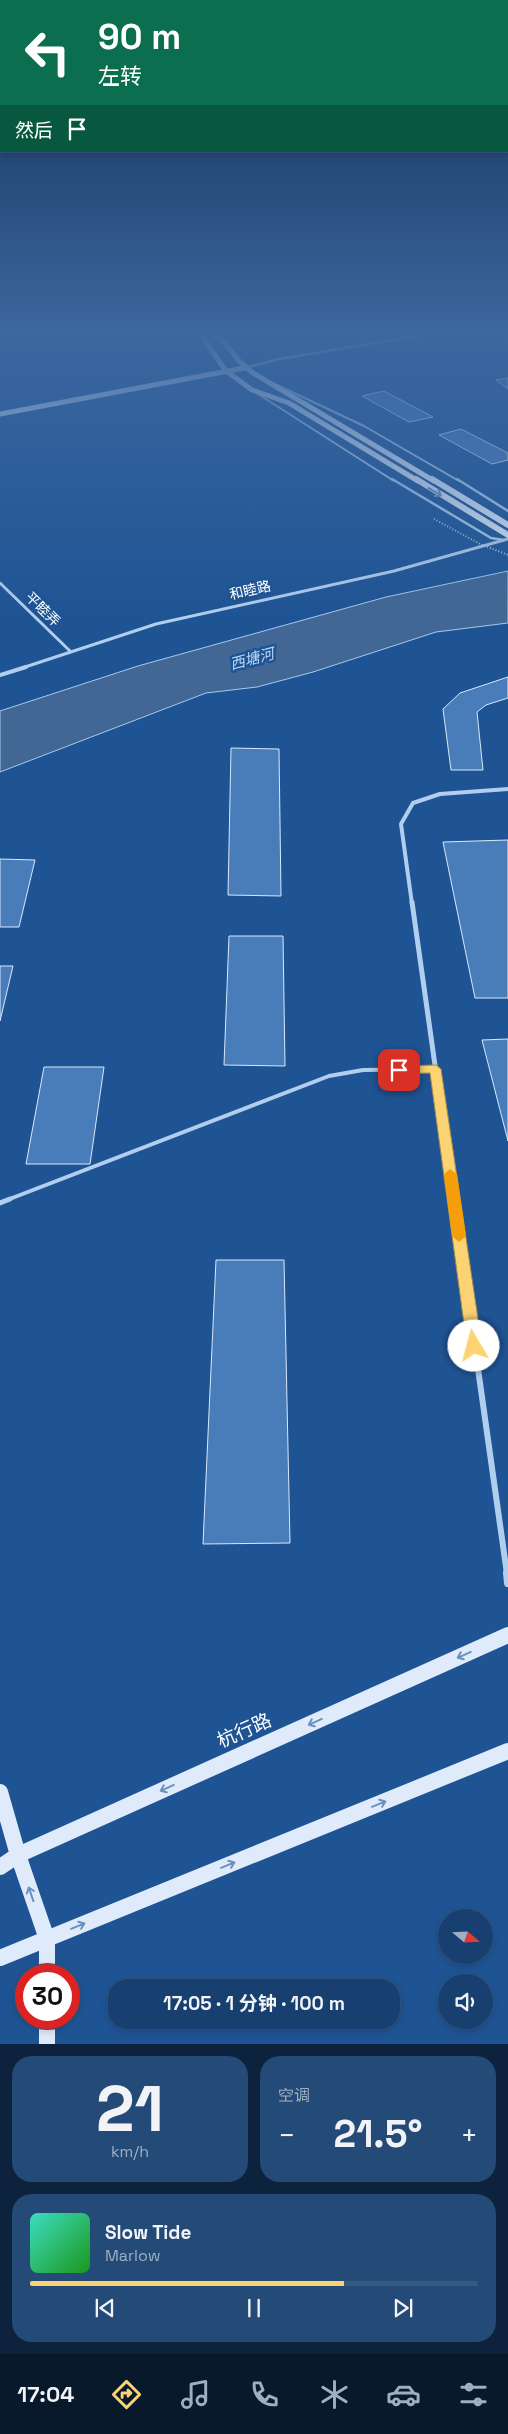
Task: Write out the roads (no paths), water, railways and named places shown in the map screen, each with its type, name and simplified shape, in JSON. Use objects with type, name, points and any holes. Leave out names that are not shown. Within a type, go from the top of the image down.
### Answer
[{"type":"street","points":[[327,426],[507,538]]},
{"type":"street","points":[[342,426],[508,525]]},
{"type":"street","name":"和睦路","points":[[0,674],[156,624],[394,571],[507,538]]},
{"type":"street","name":"平睦弄","points":[[0,583],[70,651]]},
{"type":"street","points":[[508,789],[440,794],[413,803],[401,824],[508,1582]]},
{"type":"street","name":"杭行路","points":[[0,1867],[18,1855],[508,1635]]},
{"type":"street","points":[[0,1958],[508,1751]]},
{"type":"street","points":[[0,1792],[18,1855],[47,1939],[47,1964]]},
{"type":"street","points":[[47,2029],[47,2044]]},
{"type":"lane","points":[[309,426],[378,471],[492,538],[507,538]]},
{"type":"lane","points":[[363,426],[508,511]]},
{"type":"lane","points":[[0,1203],[329,1076],[363,1070],[436,1069]]},
{"type":"water","name":"西塘河","points":[[508,571],[508,623],[436,632],[313,672],[257,687],[206,693],[0,772],[0,711],[138,666],[386,597]]}]
